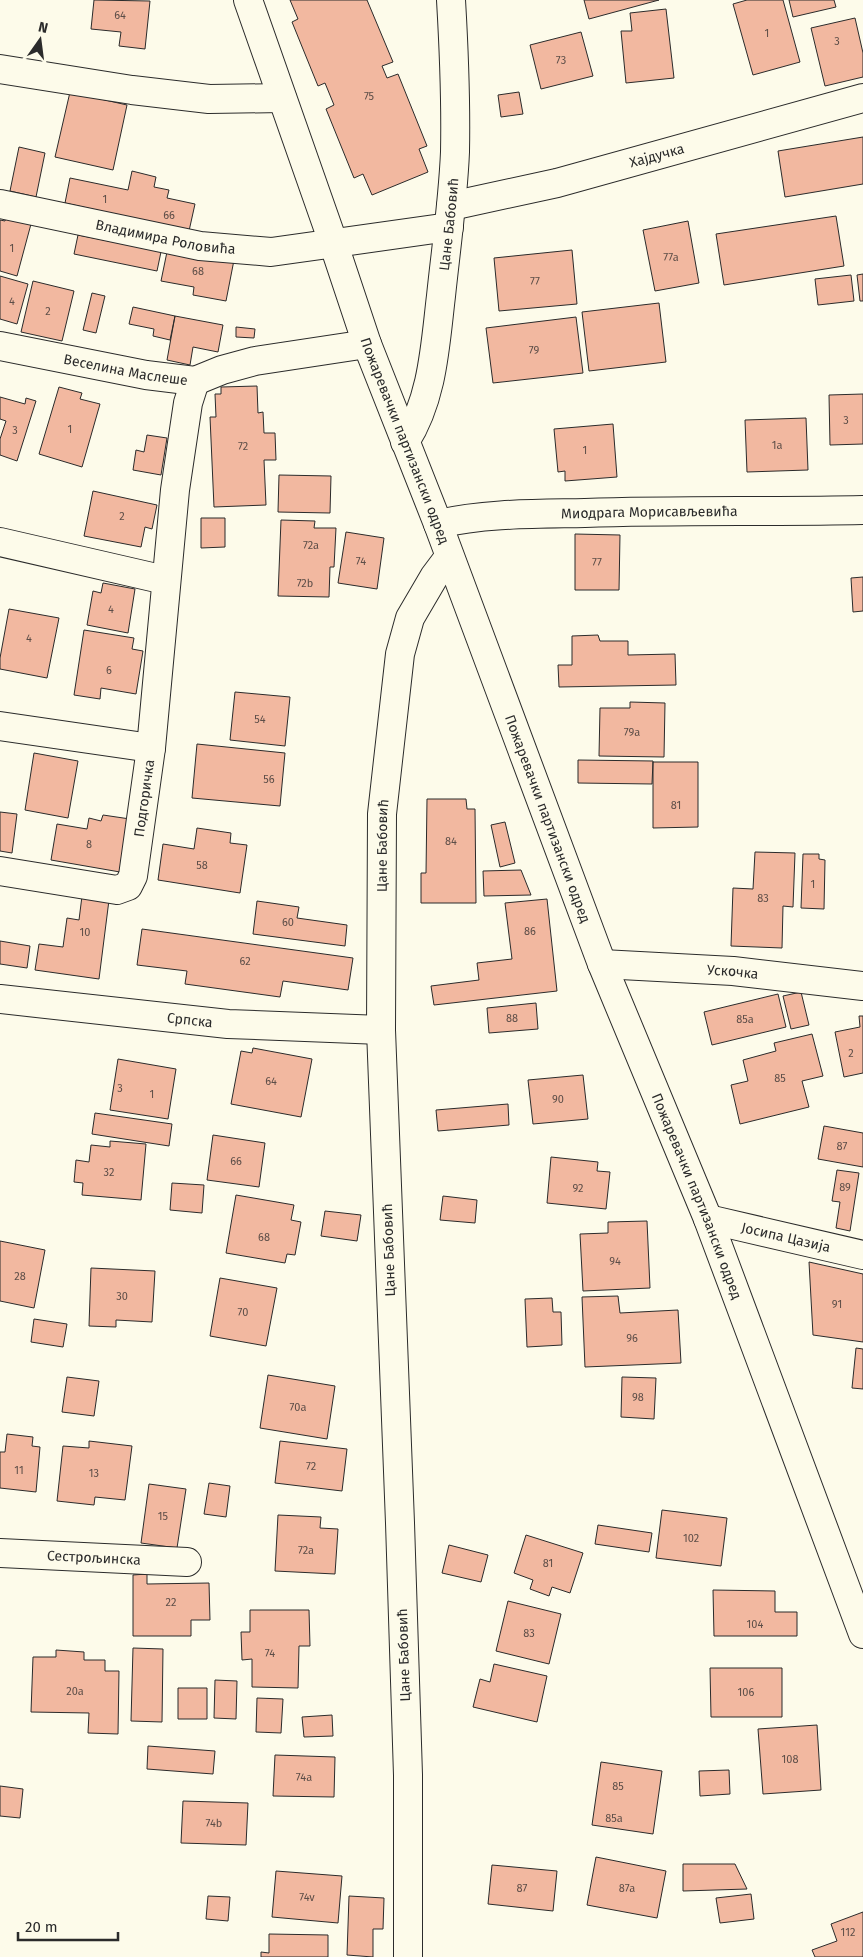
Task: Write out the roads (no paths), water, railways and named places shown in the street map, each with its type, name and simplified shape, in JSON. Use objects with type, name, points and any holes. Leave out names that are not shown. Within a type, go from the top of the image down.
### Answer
[{"type":"street","name":"Пожаревачки партизански одред","points":[[248,0],[368,344],[438,524],[602,964],[708,1219],[863,1634]]},
{"type":"street","name":"Цане Бабовић","points":[[406,442],[420,413],[432,377],[450,216],[455,154],[456,92],[451,0]]},
{"type":"street","points":[[0,69],[132,90],[209,99],[282,98]]},
{"type":"street","name":"Хајдучка","points":[[333,242],[450,216],[557,183],[863,98]]},
{"type":"street","name":"Владимира Роловића","points":[[0,204],[200,246],[271,252],[333,242]]},
{"type":"street","name":"Веселина Маслеше","points":[[0,346],[146,375],[195,381],[222,370],[255,361],[368,344]]},
{"type":"street","name":"Подгоричка","points":[[0,872],[117,890],[128,886],[133,876],[151,748],[162,641],[165,580],[188,403],[195,381]]},
{"type":"street","name":"Миодрага Морисављевића","points":[[438,524],[464,518],[494,515],[671,510],[863,510]]},
{"type":"street","points":[[0,542],[165,580]]},
{"type":"street","name":"Цане Бабовић","points":[[408,1957],[408,1775],[381,1030],[382,814],[400,654],[410,618],[434,577],[449,557]]},
{"type":"street","points":[[0,726],[151,748]]},
{"type":"street","name":"Ускочка","points":[[602,964],[733,971],[863,986]]},
{"type":"street","name":"Српска","points":[[0,999],[228,1024],[381,1030]]},
{"type":"street","name":"Јосипа Цазија","points":[[708,1219],[863,1255]]},
{"type":"street","name":"Сестрољинска","points":[[0,1553],[187,1562]]}]
